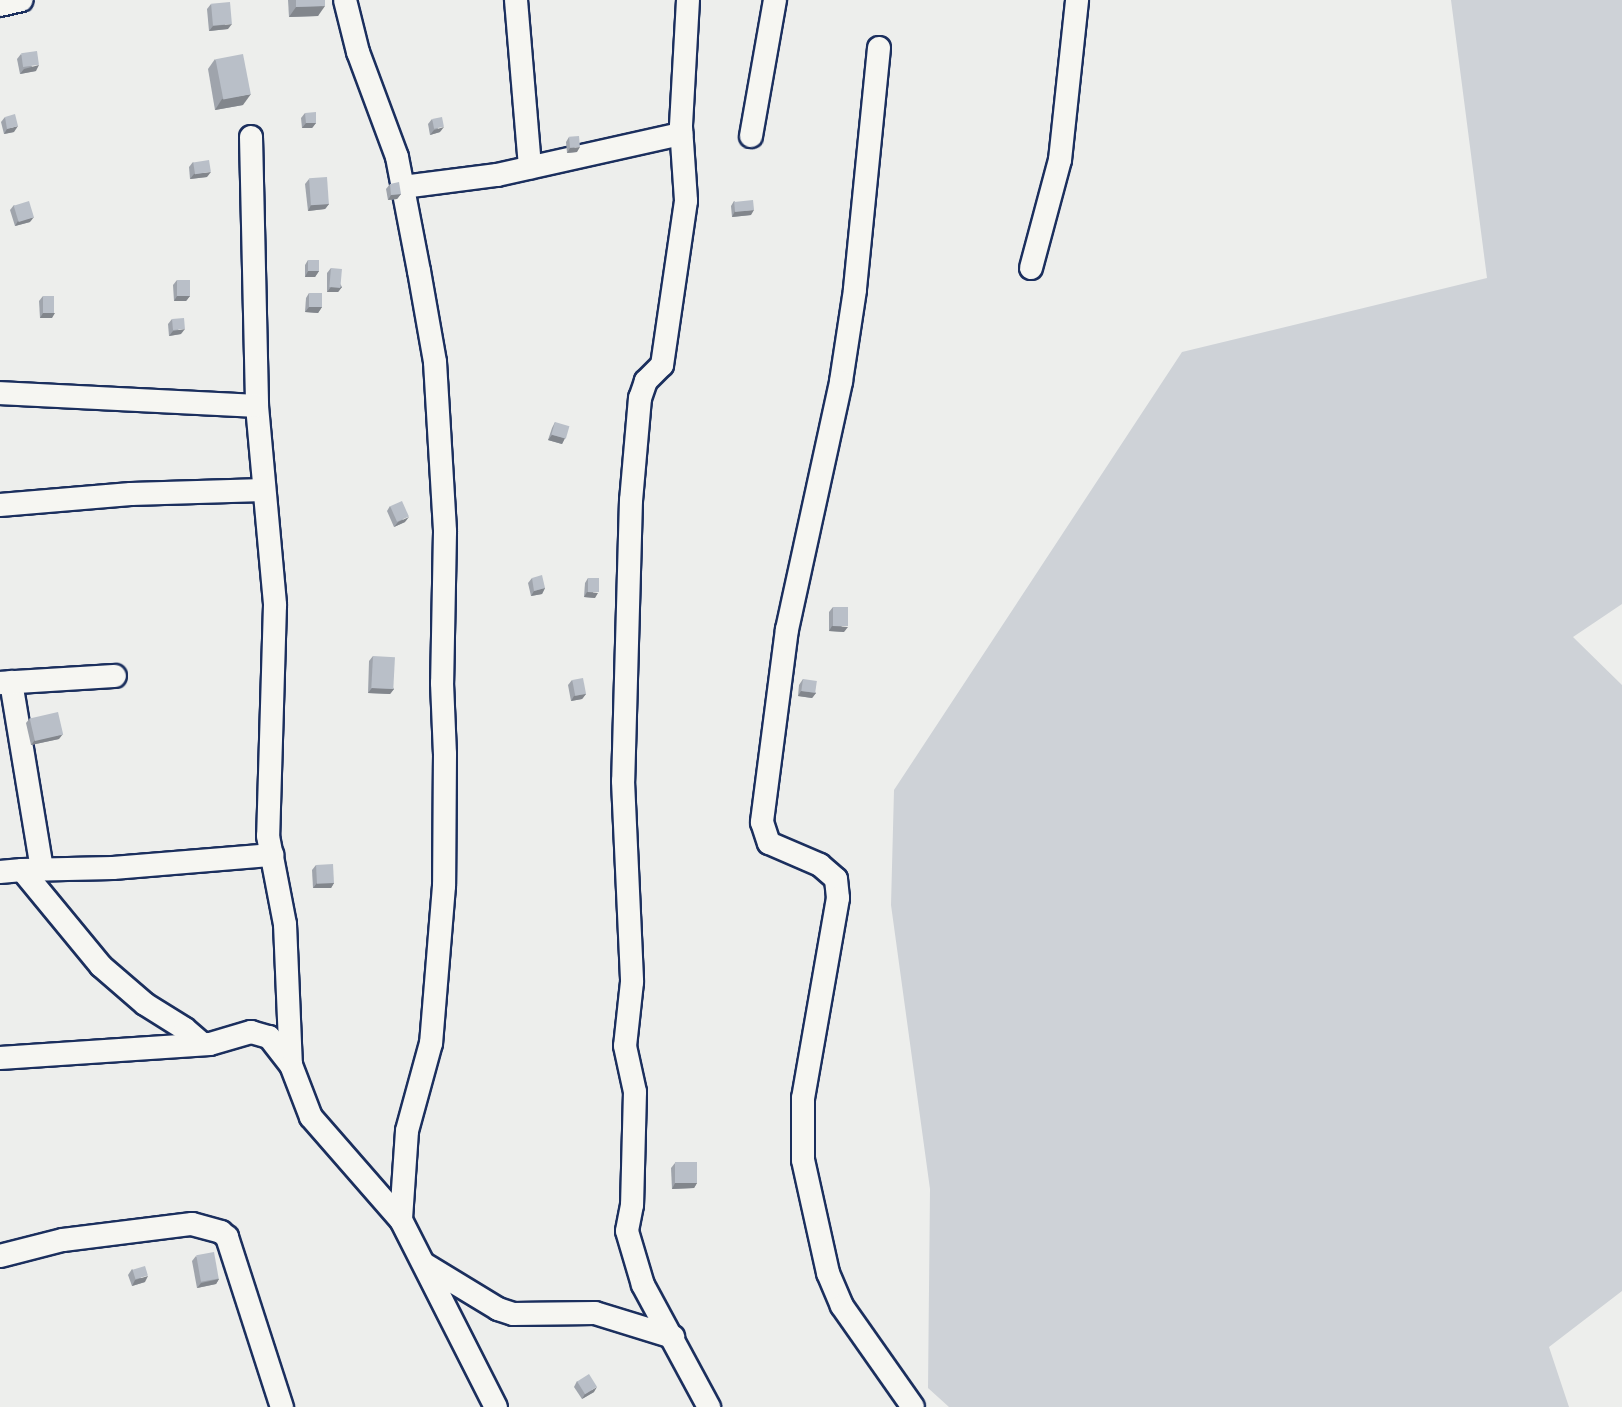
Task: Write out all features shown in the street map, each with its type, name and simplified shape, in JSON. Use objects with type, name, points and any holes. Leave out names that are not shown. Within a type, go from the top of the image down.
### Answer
[{"type":"street","points":[[0,5],[21,0]]},
{"type":"street","points":[[345,0],[358,52],[397,157],[403,187],[435,362],[445,532],[442,683],[444,886],[431,1043],[407,1131],[401,1220]]},
{"type":"street","points":[[516,0],[530,167]]},
{"type":"street","points":[[688,0],[681,134],[686,201],[662,365],[643,386],[631,500],[623,781],[632,982],[625,1046],[635,1092],[632,1205],[627,1231],[643,1285],[709,1407]]},
{"type":"street","points":[[751,136],[775,0]]},
{"type":"street","points":[[1031,268],[1060,160],[1077,0]]},
{"type":"street","points":[[879,48],[855,290],[841,382],[787,629],[762,822],[769,843],[820,865],[836,879],[838,898],[803,1098],[803,1160],[828,1273],[842,1306],[913,1407]]},
{"type":"street","points":[[403,187],[497,175],[681,134]]},
{"type":"street","points":[[251,137],[257,406],[275,605],[268,836],[285,924],[291,1065]]},
{"type":"street","points":[[0,393],[257,406]]},
{"type":"street","points":[[0,505],[131,494],[264,490]]},
{"type":"street","points":[[115,676],[6,683],[22,871],[101,966],[145,1004],[202,1044]]},
{"type":"street","points":[[22,871],[113,868],[272,855]]},
{"type":"street","points":[[0,1058],[202,1044],[241,1034],[259,1034],[278,1045],[291,1065],[311,1117],[401,1220],[496,1407]]},
{"type":"street","points":[[0,1256],[63,1240],[192,1224],[221,1232],[227,1237],[282,1407]]},
{"type":"street","points":[[424,1264],[498,1309],[513,1314],[595,1313],[673,1337]]},
{"type":"shaded area","points":[[1451,0],[1622,0],[1622,604],[1573,637],[1622,685],[1622,1291],[1549,1347],[1569,1407],[949,1407],[928,1388],[930,1189],[891,905],[894,790],[1182,352],[1487,278]]},
{"type":"building","points":[[296,0],[325,0],[325,6],[296,7]]},
{"type":"building","points":[[230,2],[232,24],[213,26],[211,4]]},
{"type":"building","points":[[37,51],[39,65],[23,67],[21,53]]},
{"type":"building","points":[[243,54],[251,94],[223,100],[216,59]]},
{"type":"building","points":[[316,112],[316,123],[306,123],[305,113]]},
{"type":"building","points":[[15,114],[18,126],[7,129],[5,117]]},
{"type":"building","points":[[442,117],[444,127],[434,129],[432,119]]},
{"type":"building","points":[[579,136],[580,147],[570,148],[569,137]]},
{"type":"building","points":[[209,160],[211,172],[195,174],[193,163]]},
{"type":"building","points":[[327,177],[329,204],[311,205],[309,178]]},
{"type":"building","points":[[399,182],[401,194],[391,195],[390,184]]},
{"type":"building","points":[[753,200],[754,210],[735,212],[734,202]]},
{"type":"building","points":[[29,201],[34,217],[19,222],[14,206]]},
{"type":"building","points":[[308,260],[319,260],[319,271],[308,271]]},
{"type":"building","points":[[331,268],[342,269],[340,288],[329,287]]},
{"type":"building","points":[[177,280],[190,280],[190,296],[177,296]]},
{"type":"building","points":[[309,293],[322,293],[322,307],[309,307]]},
{"type":"building","points":[[43,296],[54,296],[54,313],[43,313]]},
{"type":"building","points":[[184,318],[185,329],[173,330],[172,319]]},
{"type":"building","points":[[555,422],[569,426],[566,439],[551,434]]},
{"type":"building","points":[[402,501],[409,517],[397,522],[390,506]]},
{"type":"building","points":[[542,575],[545,588],[534,591],[532,578]]},
{"type":"building","points":[[588,578],[599,578],[599,592],[588,592]]},
{"type":"building","points":[[833,607],[848,607],[848,626],[833,626]]},
{"type":"building","points":[[373,656],[395,657],[393,689],[371,688]]},
{"type":"building","points":[[583,678],[586,694],[575,696],[572,680]]},
{"type":"building","points":[[803,679],[817,681],[815,693],[801,691]]},
{"type":"building","points":[[58,712],[63,734],[35,741],[30,719]]},
{"type":"building","points":[[333,864],[334,883],[317,884],[316,865]]},
{"type":"building","points":[[675,1162],[697,1162],[697,1183],[675,1183]]},
{"type":"building","points":[[214,1252],[219,1279],[201,1282],[196,1255]]},
{"type":"building","points":[[145,1266],[148,1276],[135,1279],[133,1270]]},
{"type":"building","points":[[589,1374],[597,1387],[585,1394],[577,1381]]}]
